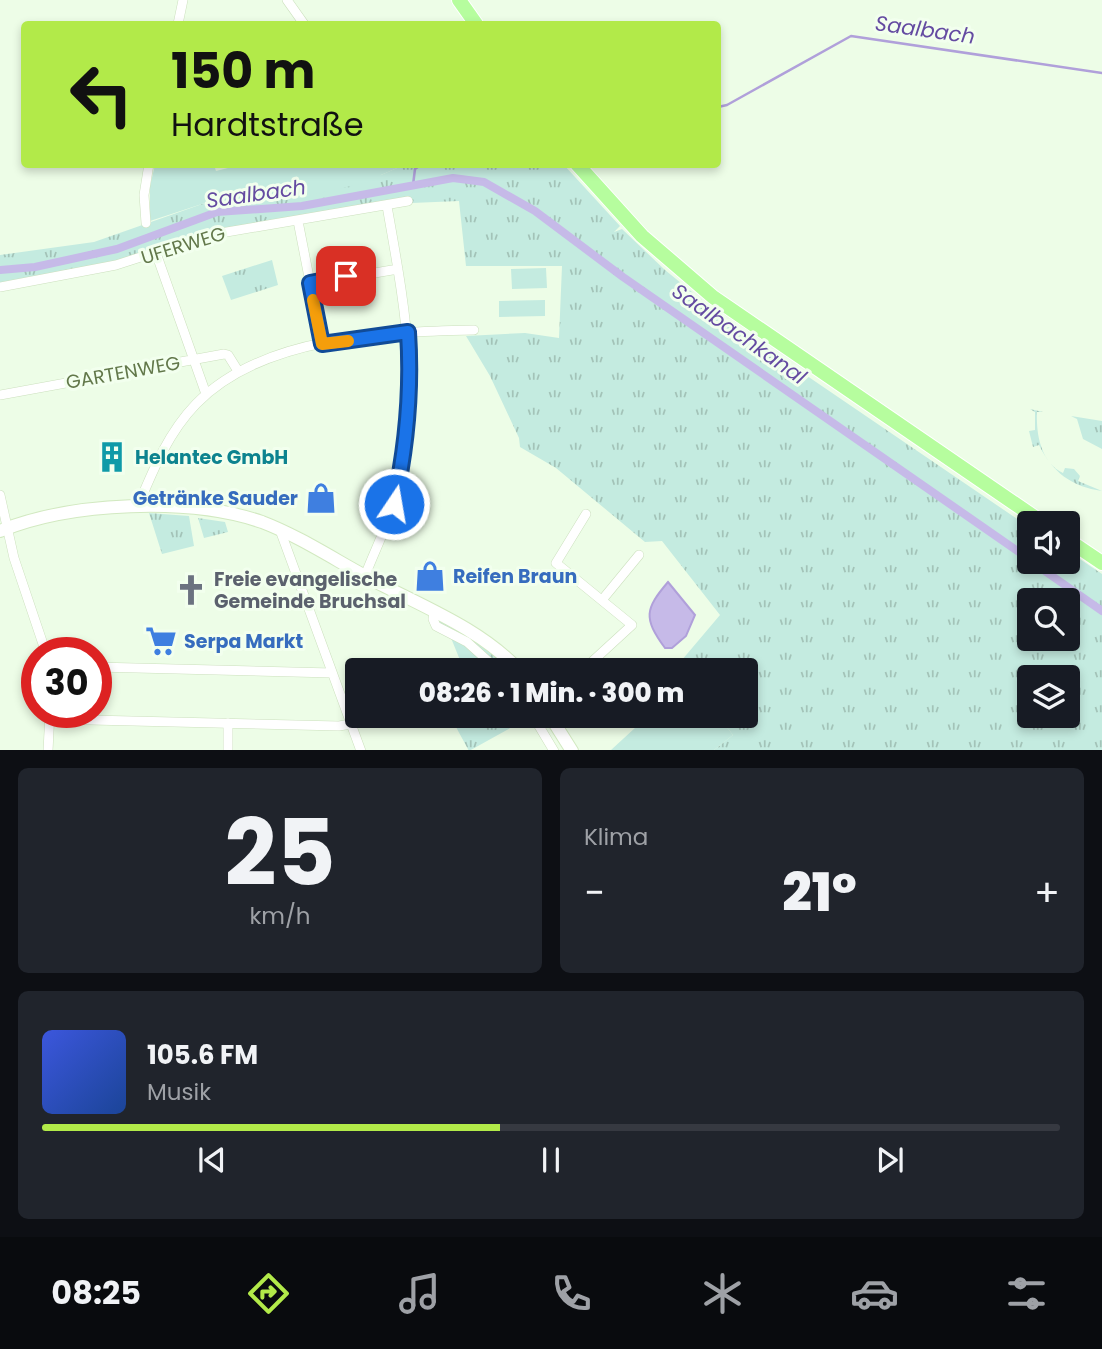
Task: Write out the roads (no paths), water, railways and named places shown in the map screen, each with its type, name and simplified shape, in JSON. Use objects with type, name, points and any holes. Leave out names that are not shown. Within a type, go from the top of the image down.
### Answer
[{"type":"main road","points":[[461,1],[474,21]]},
{"type":"main road","points":[[581,168],[642,236],[713,297],[1025,511]]},
{"type":"main road","points":[[3,530],[98,508],[138,506],[229,513],[280,530],[434,611],[472,632],[504,658]]},
{"type":"main road","points":[[1080,548],[1102,563]]},
{"type":"main road","points":[[558,728],[571,750]]},
{"type":"street","points":[[179,21],[183,0]]},
{"type":"street","points":[[287,0],[302,21]]},
{"type":"street","points":[[146,223],[144,195],[148,168]]},
{"type":"street","name":"UFERWEG","points":[[0,286],[116,265],[209,235],[408,201]]},
{"type":"street","points":[[365,576],[394,504],[406,448],[412,389],[408,332],[387,206]]},
{"type":"street","points":[[298,221],[322,344]]},
{"type":"street","points":[[156,253],[206,394]]},
{"type":"street","points":[[363,275],[398,269]]},
{"type":"street","points":[[310,283],[346,276]]},
{"type":"street","points":[[138,506],[154,466],[176,428],[206,394],[238,370],[282,354],[322,344],[408,332],[474,330]]},
{"type":"street","name":"GARTENWEG","points":[[0,395],[192,359],[228,355],[238,370]]},
{"type":"street","points":[[0,495],[3,530],[40,637]]},
{"type":"street","points":[[586,514],[556,563],[632,625],[597,658]]},
{"type":"street","points":[[280,530],[345,709]]},
{"type":"street","points":[[602,600],[639,555]]},
{"type":"street","points":[[434,611],[432,619],[436,626],[467,642],[485,658]]},
{"type":"street","points":[[112,667],[331,673]]},
{"type":"street","points":[[112,718],[345,725]]},
{"type":"street","points":[[228,723],[228,750]]},
{"type":"street","points":[[48,750],[49,728]]},
{"type":"street","points":[[352,728],[361,750]]},
{"type":"street","points":[[540,728],[553,750]]},
{"type":"waterway","name":"Saalbach","points":[[721,106],[851,36],[1102,73]]},
{"type":"waterway","name":"Saalbach","points":[[413,185],[416,168]]},
{"type":"waterway","name":"Saalbachkanal","points":[[0,270],[35,267],[117,249],[217,212],[302,206],[453,178],[484,182],[535,211],[623,277],[1017,551]]},
{"type":"waterway","name":"Saalbachkanal","points":[[1049,574],[1102,611]]},
{"type":"place","name":"Helantec GmbH","points":[[112,457]]},
{"type":"place","name":"Getränke Sauder","points":[[321,498]]},
{"type":"place","name":"Reifen Braun","points":[[430,576]]},
{"type":"place","name":"Freie evangelische Gemeinde Bruchsal","points":[[191,590]]},
{"type":"place","name":"Serpa Markt","points":[[161,641]]}]
